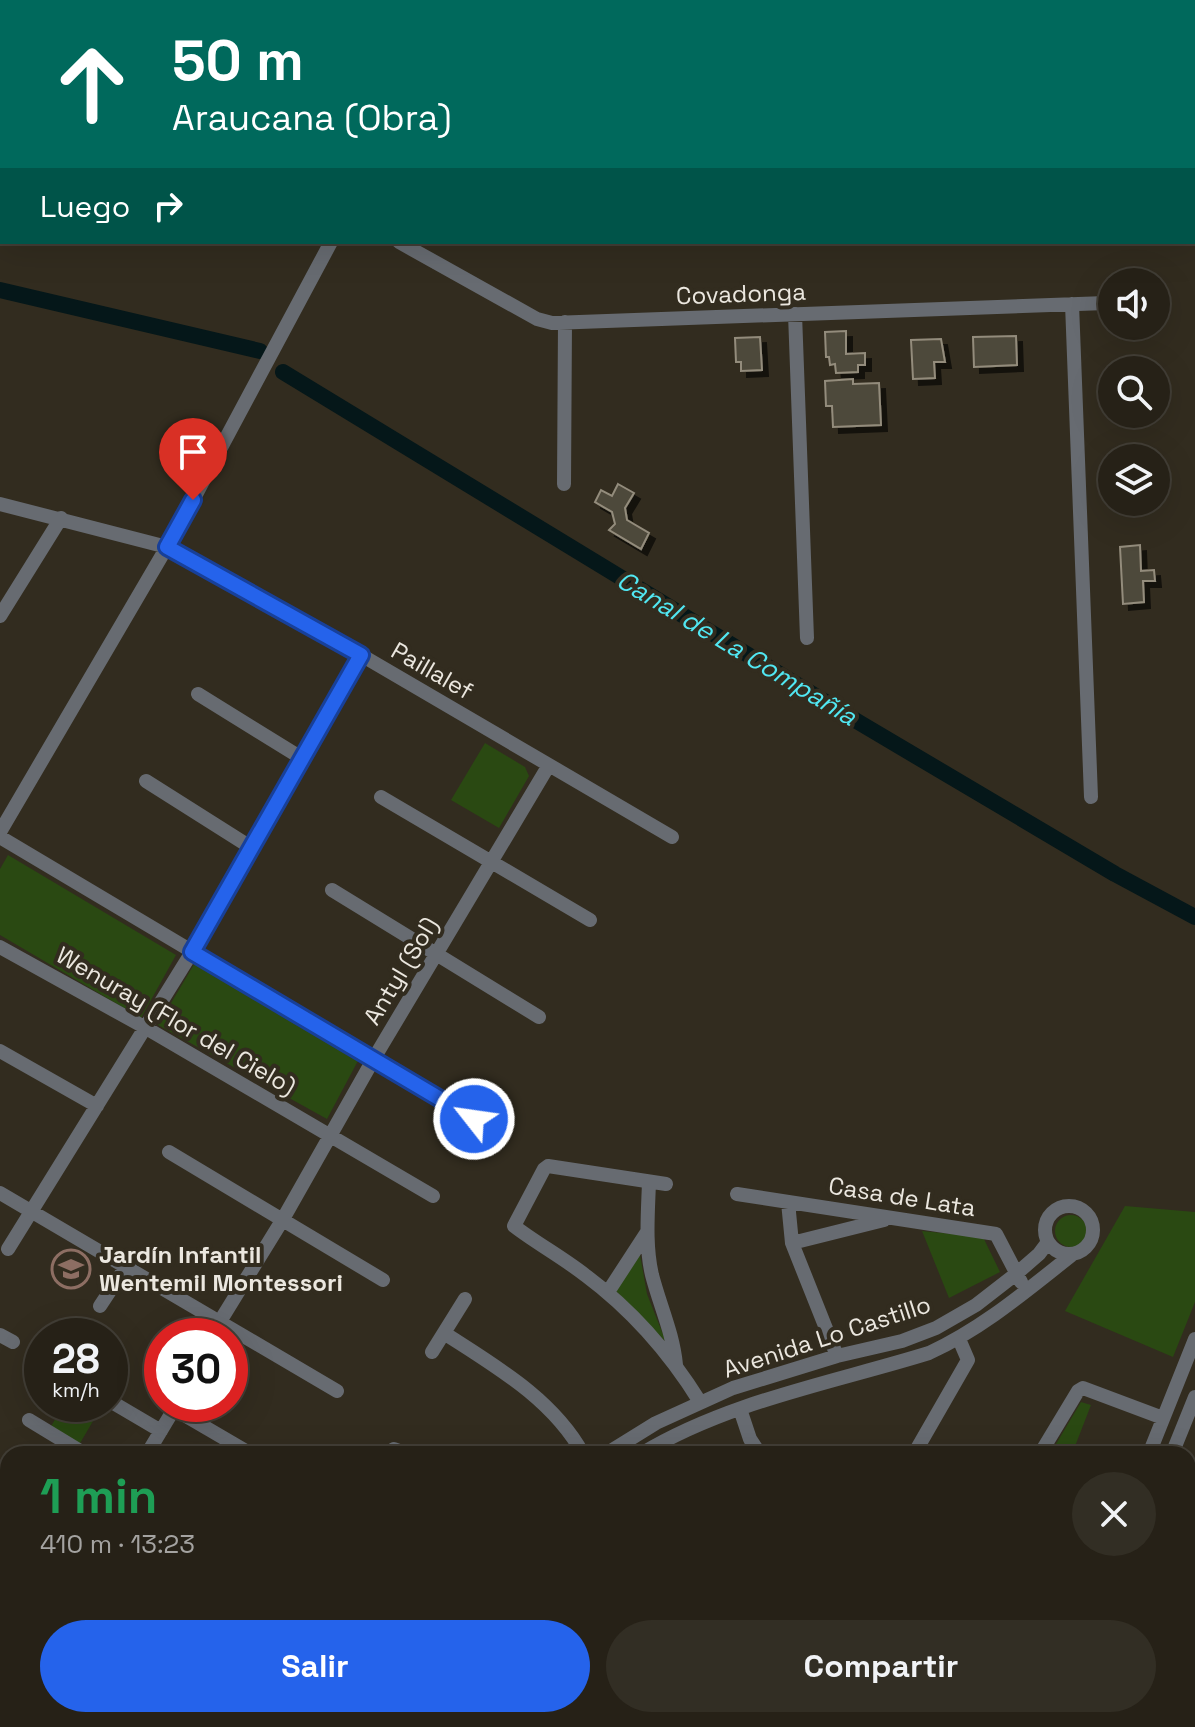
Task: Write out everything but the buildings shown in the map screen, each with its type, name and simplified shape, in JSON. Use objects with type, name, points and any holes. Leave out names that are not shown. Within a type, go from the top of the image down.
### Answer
[{"type":"street","points":[[330,244],[167,547],[0,834],[474,1119]]},
{"type":"street","name":"Covadonga","points":[[403,244],[537,319],[552,323],[1098,303]]},
{"type":"street","points":[[1072,304],[1091,797]]},
{"type":"street","points":[[795,314],[807,638]]},
{"type":"street","points":[[564,484],[565,322]]},
{"type":"street","name":"Paillalef","points":[[0,504],[167,547],[361,655],[672,837]]},
{"type":"street","points":[[0,616],[61,518]]},
{"type":"street","points":[[8,1249],[192,952],[361,655]]},
{"type":"street","points":[[198,694],[303,759]]},
{"type":"street","name":"Antyl (Sol)","points":[[222,1318],[549,765]]},
{"type":"street","points":[[146,781],[244,843],[254,843]]},
{"type":"street","points":[[381,797],[590,920]]},
{"type":"street","points":[[332,890],[539,1017]]},
{"type":"street","name":"Wenuray (Flor del Cielo)","points":[[0,947],[146,1028],[433,1196]]},
{"type":"street","points":[[0,1051],[97,1106]]},
{"type":"street","points":[[169,1152],[383,1280]]},
{"type":"street","points":[[666,1184],[548,1166],[514,1225],[608,1292],[648,1331],[700,1402]]},
{"type":"street","points":[[649,1182],[648,1231],[652,1275],[673,1338],[676,1366]]},
{"type":"street","points":[[0,1193],[210,1318]]},
{"type":"street","name":"Casa de Lata","points":[[737,1194],[996,1234],[1026,1291]]},
{"type":"street","points":[[788,1202],[792,1243],[837,1356]]},
{"type":"street","name":"Avenida Lo Castillo","points":[[619,1446],[656,1423],[733,1388],[837,1356],[902,1341],[936,1328],[976,1305],[1039,1254],[1048,1242],[1045,1226],[1052,1212],[1067,1206],[1082,1211],[1092,1224],[1087,1246],[987,1322],[959,1339],[929,1353],[740,1409],[696,1425],[656,1446]]},
{"type":"street","points":[[792,1243],[892,1218]]},
{"type":"street","points":[[608,1292],[648,1231]]},
{"type":"street","points":[[1048,1242],[1058,1252],[1073,1254]]},
{"type":"street","points":[[100,1306],[125,1268]]},
{"type":"street","points":[[432,1352],[465,1299]]},
{"type":"street","points":[[444,1333],[509,1375],[556,1416],[577,1446]]},
{"type":"street","points":[[919,1446],[968,1360],[959,1339]]},
{"type":"street","points":[[1152,1446],[1195,1339]]},
{"type":"street","points":[[248,1340],[337,1391]]},
{"type":"street","points":[[1045,1446],[1078,1391],[1083,1388],[1163,1418]]},
{"type":"street","points":[[1175,1446],[1195,1397]]},
{"type":"street","points":[[152,1446],[174,1409],[237,1446]]},
{"type":"street","points":[[740,1409],[755,1446]]},
{"type":"street","points":[[128,1412],[161,1431]]},
{"type":"street","points":[[32,1422],[72,1446]]},
{"type":"green space","points":[[485,743],[525,767],[529,776],[499,828],[451,800]]},
{"type":"green space","points":[[8,855],[176,955],[141,1018],[0,935],[0,869]]},
{"type":"green space","points":[[196,961],[360,1057],[327,1119],[158,1025]]},
{"type":"green space","points":[[1125,1206],[1195,1212],[1195,1302],[1173,1357],[1065,1311]]},
{"type":"green space","points":[[1071,1215],[1082,1220],[1087,1231],[1082,1242],[1071,1247],[1060,1242],[1055,1231],[1060,1220]]},
{"type":"green space","points":[[922,1231],[983,1237],[1000,1272],[949,1298]]},
{"type":"green space","points":[[640,1255],[647,1294],[666,1342],[616,1291]]},
{"type":"green space","points":[[1081,1402],[1091,1405],[1075,1446],[1055,1446]]},
{"type":"green space","points":[[54,1422],[92,1422],[79,1445],[50,1428]]},
{"type":"waterway","name":"Canal de La Compañía","points":[[0,290],[260,351]]},
{"type":"waterway","name":"Canal de La Compañía","points":[[283,372],[860,723],[1115,874],[1195,917]]},
{"type":"place","name":"Jardín Infantil Wentemil Montessori","points":[[71,1269]]},
{"type":"route","points":[[193,500],[167,547],[361,655],[192,952],[474,1119]]}]
